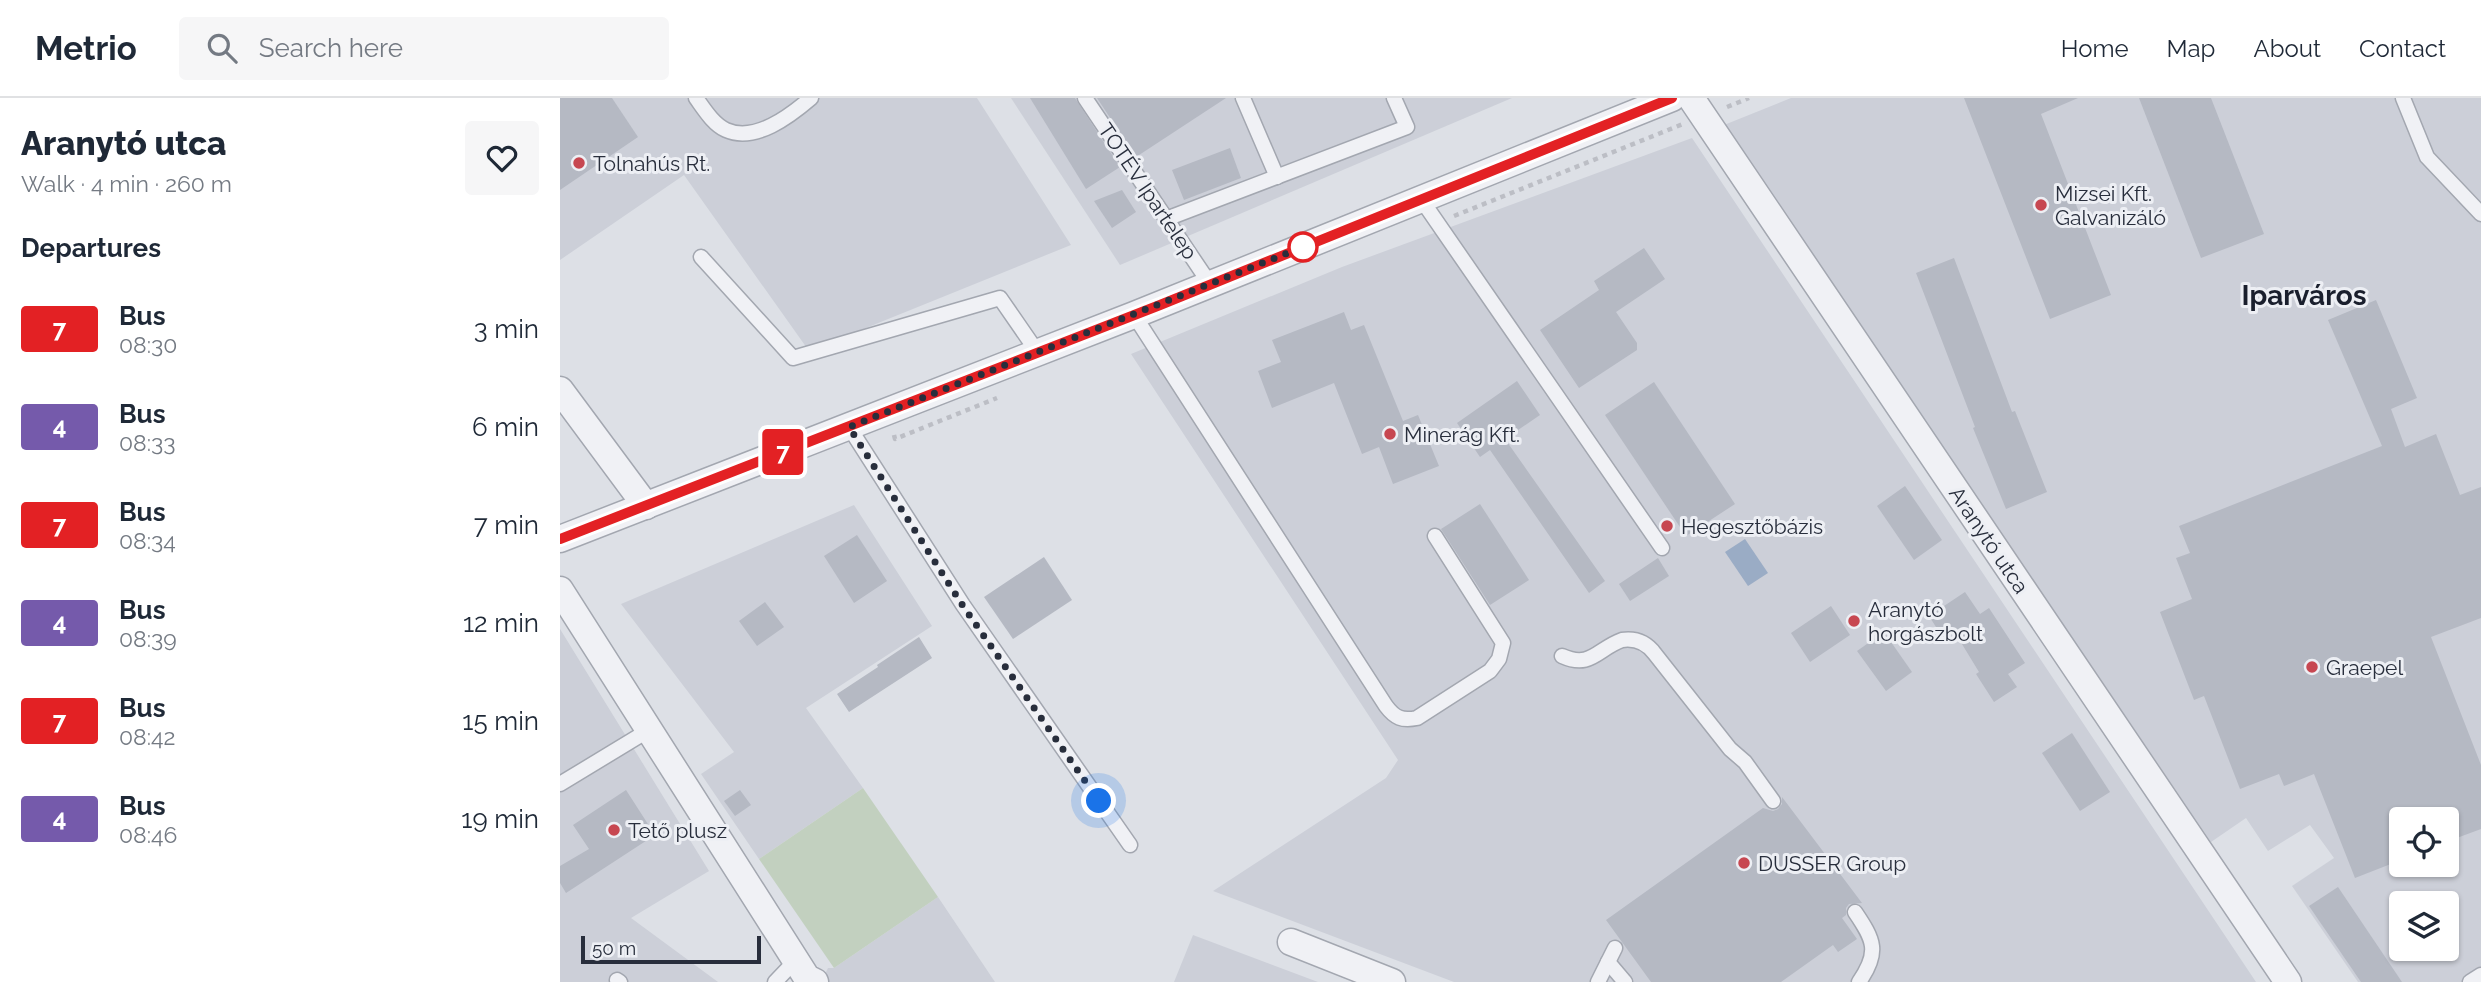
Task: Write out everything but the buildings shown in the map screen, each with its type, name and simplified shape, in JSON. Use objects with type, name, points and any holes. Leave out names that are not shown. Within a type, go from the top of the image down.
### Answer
[{"type":"street","points":[[560,539],[1134,315],[1672,98]]},
{"type":"street","name":"Aranytó utca","points":[[1691,98],[2288,982]]},
{"type":"street","points":[[560,390],[646,506]]},
{"type":"street","points":[[560,590],[807,978],[815,982]]},
{"type":"street","points":[[1291,942],[1392,982]]},
{"type":"lane","points":[[696,98],[715,123],[727,131],[740,133],[755,132],[771,126],[811,98]]},
{"type":"lane","name":"TOTÉV Ipartelep","points":[[1085,98],[1210,284]]},
{"type":"lane","points":[[1243,98],[1277,177]]},
{"type":"lane","points":[[1166,219],[1407,127],[1394,98]]},
{"type":"lane","points":[[2403,98],[2427,158],[2481,215]]},
{"type":"lane","points":[[1421,199],[1662,548]]},
{"type":"lane","points":[[701,257],[793,358],[1000,298],[1038,353]]},
{"type":"lane","points":[[1134,315],[1386,706],[1393,715],[1405,720],[1417,718],[1490,671],[1499,659],[1503,643],[1435,536]]},
{"type":"lane","points":[[849,427],[963,606],[1130,845]]},
{"type":"lane","points":[[1562,656],[1584,661],[1622,640],[1644,643],[1730,749],[1745,762],[1773,801]]},
{"type":"lane","points":[[560,784],[649,730]]},
{"type":"lane","points":[[1855,912],[1870,934],[1873,945],[1868,968],[1859,982]]},
{"type":"lane","points":[[1598,982],[1615,948]]},
{"type":"lane","points":[[775,982],[796,960]]},
{"type":"lane","points":[[1608,962],[1625,982]]},
{"type":"lane","points":[[2470,982],[2481,975]]},
{"type":"shaded area","points":[[560,98],[977,98],[1071,245],[809,351],[684,175],[560,260]]},
{"type":"shaded area","points":[[1011,98],[1512,98],[1120,265]]},
{"type":"shaded area","points":[[1791,98],[2481,98],[2481,982],[2358,982],[2292,886],[2334,858],[2310,825],[2268,851],[2246,818],[2211,842],[1724,125]]},
{"type":"shaded area","points":[[1692,138],[2256,982],[1454,982],[1213,891],[1386,778],[1398,760],[1131,354],[1342,267]]},
{"type":"shaded area","points":[[854,505],[932,626],[806,708],[863,788],[759,859],[701,774],[734,752],[621,604]]},
{"type":"shaded area","points":[[560,629],[709,871],[631,918],[718,982],[560,982]]},
{"type":"shaded area","points":[[938,897],[995,982],[821,982],[828,968],[834,968]]},
{"type":"shaded area","points":[[1193,935],[1318,982],[1174,982]]},
{"type":"green space","points":[[863,788],[938,897],[834,968],[759,859]]},
{"type":"water","points":[[1745,539],[1768,573],[1748,586],[1725,552]]},
{"type":"bus line","name":"7","points":[[560,539],[1160,305],[1672,98]]},
{"type":"place","name":"Tolnahús Rt.","points":[[579,163]]},
{"type":"place","name":"Mizsei Kft. Galvanizáló","points":[[2041,205]]},
{"type":"place","name":"Minerág Kft.","points":[[1390,434]]},
{"type":"place","name":"Hegesztőbázis","points":[[1667,526]]},
{"type":"place","name":"Aranytó horgászbolt","points":[[1854,621]]},
{"type":"place","name":"Graepel","points":[[2312,667]]},
{"type":"place","name":"Tető plusz","points":[[614,830]]},
{"type":"place","name":"DUSSER Group","points":[[1744,863]]},
{"type":"district","name":"Iparváros","points":[[2304,295]]},
{"type":"route","points":[[1099,801],[963,606],[849,427],[1303,247]]}]
